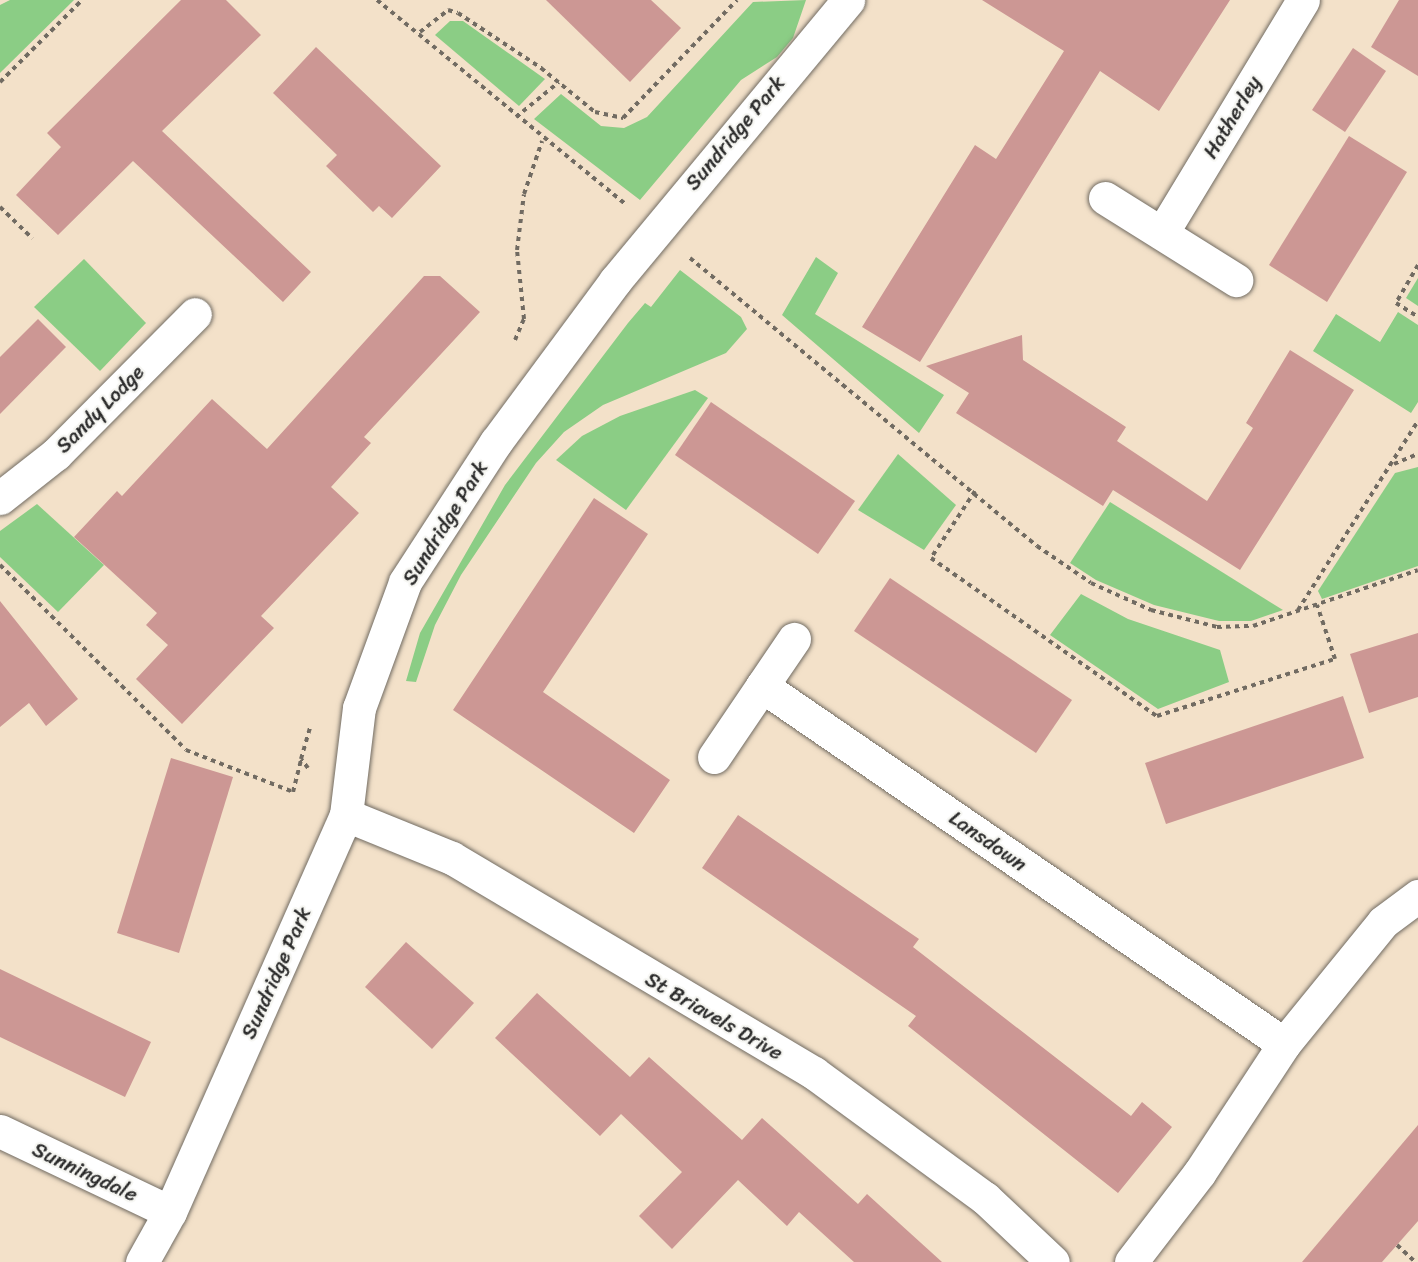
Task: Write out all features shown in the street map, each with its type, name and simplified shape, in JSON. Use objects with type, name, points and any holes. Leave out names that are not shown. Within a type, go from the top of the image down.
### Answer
[{"type":"street","name":"Sundridge Park","points":[[142,1262],[170,1212],[346,815],[360,708],[405,582],[496,442],[615,281],[848,0]]},
{"type":"street","name":"Hatherley","points":[[1162,233],[1303,0]]},
{"type":"street","points":[[1105,198],[1236,280]]},
{"type":"street","name":"Sandy Lodge","points":[[0,498],[56,454],[195,314]]},
{"type":"street","points":[[714,757],[794,639]]},
{"type":"street","name":"Lansdown","points":[[762,686],[1284,1044]]},
{"type":"street","name":"St Briavels Drive","points":[[346,815],[452,858],[814,1073],[985,1198],[1053,1262]]},
{"type":"street","points":[[1131,1262],[1200,1172],[1284,1044],[1383,922],[1418,896]]},
{"type":"street","name":"Sunningdale","points":[[0,1131],[170,1212]]},
{"type":"path","points":[[0,82],[82,0]]},
{"type":"path","points":[[377,0],[420,32],[516,117],[634,211]]},
{"type":"path","points":[[420,32],[448,10],[458,13],[559,82],[595,112],[623,118],[737,0]]},
{"type":"path","points":[[516,117],[559,82]]},
{"type":"path","points":[[0,207],[32,238]]},
{"type":"path","points":[[687,255],[975,491],[1037,546],[1091,583],[1151,610],[1217,627],[1253,626],[1418,570]]},
{"type":"path","points":[[1418,265],[1396,303],[1418,317]]},
{"type":"path","points":[[1297,612],[1393,464],[1418,421]]},
{"type":"path","points":[[1393,464],[1418,454]]},
{"type":"path","points":[[975,491],[931,558],[1157,716],[1335,659],[1317,605]]},
{"type":"path","points":[[0,565],[186,750],[293,792],[301,759]]},
{"type":"path","points":[[1397,1245],[1415,1262]]},
{"type":"green space","points":[[10,0],[74,0],[0,73],[0,5]]},
{"type":"green space","points":[[806,0],[793,38],[777,57],[741,80],[640,200],[534,119],[561,94],[601,126],[624,128],[647,117],[753,2]]},
{"type":"green space","points":[[450,21],[463,21],[545,79],[519,106],[435,35]]},
{"type":"green space","points":[[816,257],[838,273],[815,314],[944,395],[919,433],[782,315]]},
{"type":"green space","points":[[84,259],[146,323],[100,371],[34,307]]},
{"type":"green space","points":[[680,270],[741,317],[747,329],[726,353],[603,405],[564,432],[536,463],[461,575],[435,625],[416,682],[406,681],[420,633],[505,485],[628,323],[645,303],[651,307]]},
{"type":"green space","points":[[1418,278],[1418,306],[1406,298]]},
{"type":"green space","points":[[1398,312],[1418,325],[1418,402],[1411,413],[1313,351],[1336,314],[1380,342]]},
{"type":"green space","points":[[695,390],[708,398],[626,510],[556,460],[582,436],[620,416]]},
{"type":"green space","points":[[898,454],[956,505],[924,550],[858,510]]},
{"type":"green space","points":[[1418,467],[1418,566],[1322,599],[1318,591],[1395,473]]},
{"type":"green space","points":[[1110,502],[1283,610],[1251,621],[1219,621],[1154,605],[1096,580],[1070,563]]},
{"type":"green space","points":[[37,504],[104,565],[58,612],[0,557],[0,531]]},
{"type":"green space","points":[[1081,594],[1128,619],[1220,650],[1229,682],[1158,709],[1050,635]]},
{"type":"building","points":[[181,0],[226,0],[261,35],[162,131],[311,272],[283,302],[133,161],[58,235],[16,195],[61,147],[47,133]]},
{"type":"building","points":[[546,0],[651,0],[681,28],[630,82]]},
{"type":"building","points":[[982,0],[1230,0],[1159,111],[1100,71],[920,362],[862,327],[975,145],[996,159],[1064,51]]},
{"type":"building","points":[[1399,0],[1418,0],[1418,76],[1371,47]]},
{"type":"building","points":[[316,47],[441,166],[392,218],[379,206],[373,212],[326,166],[337,155],[273,93]]},
{"type":"building","points":[[1353,48],[1386,71],[1345,132],[1312,110]]},
{"type":"building","points":[[1349,136],[1407,172],[1327,302],[1269,265]]},
{"type":"building","points":[[424,276],[440,276],[480,312],[364,437],[371,443],[331,487],[359,513],[261,616],[274,628],[182,724],[136,679],[168,645],[146,625],[157,613],[74,537],[117,491],[122,496],[212,399],[267,449]]},
{"type":"building","points":[[38,319],[66,347],[0,414],[0,357]]},
{"type":"building","points":[[1022,335],[1023,360],[1126,427],[1117,441],[1207,501],[1253,428],[1246,423],[1290,350],[1354,390],[1240,570],[1113,490],[1103,506],[956,413],[969,393],[926,366]]},
{"type":"building","points":[[711,402],[855,501],[818,554],[675,455]]},
{"type":"building","points":[[594,498],[648,534],[543,692],[670,780],[634,833],[453,710]]},
{"type":"building","points":[[890,578],[1072,700],[1036,753],[854,631]]},
{"type":"building","points":[[0,601],[78,699],[46,726],[29,703],[0,727]]},
{"type":"building","points":[[1418,633],[1418,697],[1369,713],[1350,654]]},
{"type":"building","points":[[1343,696],[1364,758],[1166,824],[1145,763]]},
{"type":"building","points":[[171,758],[233,777],[179,953],[117,933]]},
{"type":"building","points":[[738,815],[919,939],[913,947],[1131,1116],[1142,1102],[1172,1127],[1118,1193],[908,1026],[916,1016],[702,868]]},
{"type":"building","points":[[406,942],[474,1003],[432,1049],[365,987]]},
{"type":"building","points":[[0,969],[151,1042],[125,1097],[0,1037]]},
{"type":"building","points":[[537,993],[630,1077],[649,1057],[742,1140],[762,1118],[858,1204],[867,1194],[942,1262],[854,1262],[799,1212],[787,1226],[738,1180],[672,1249],[639,1216],[682,1172],[621,1114],[600,1136],[495,1038]]},
{"type":"building","points":[[1418,1125],[1418,1221],[1382,1262],[1302,1262]]}]
